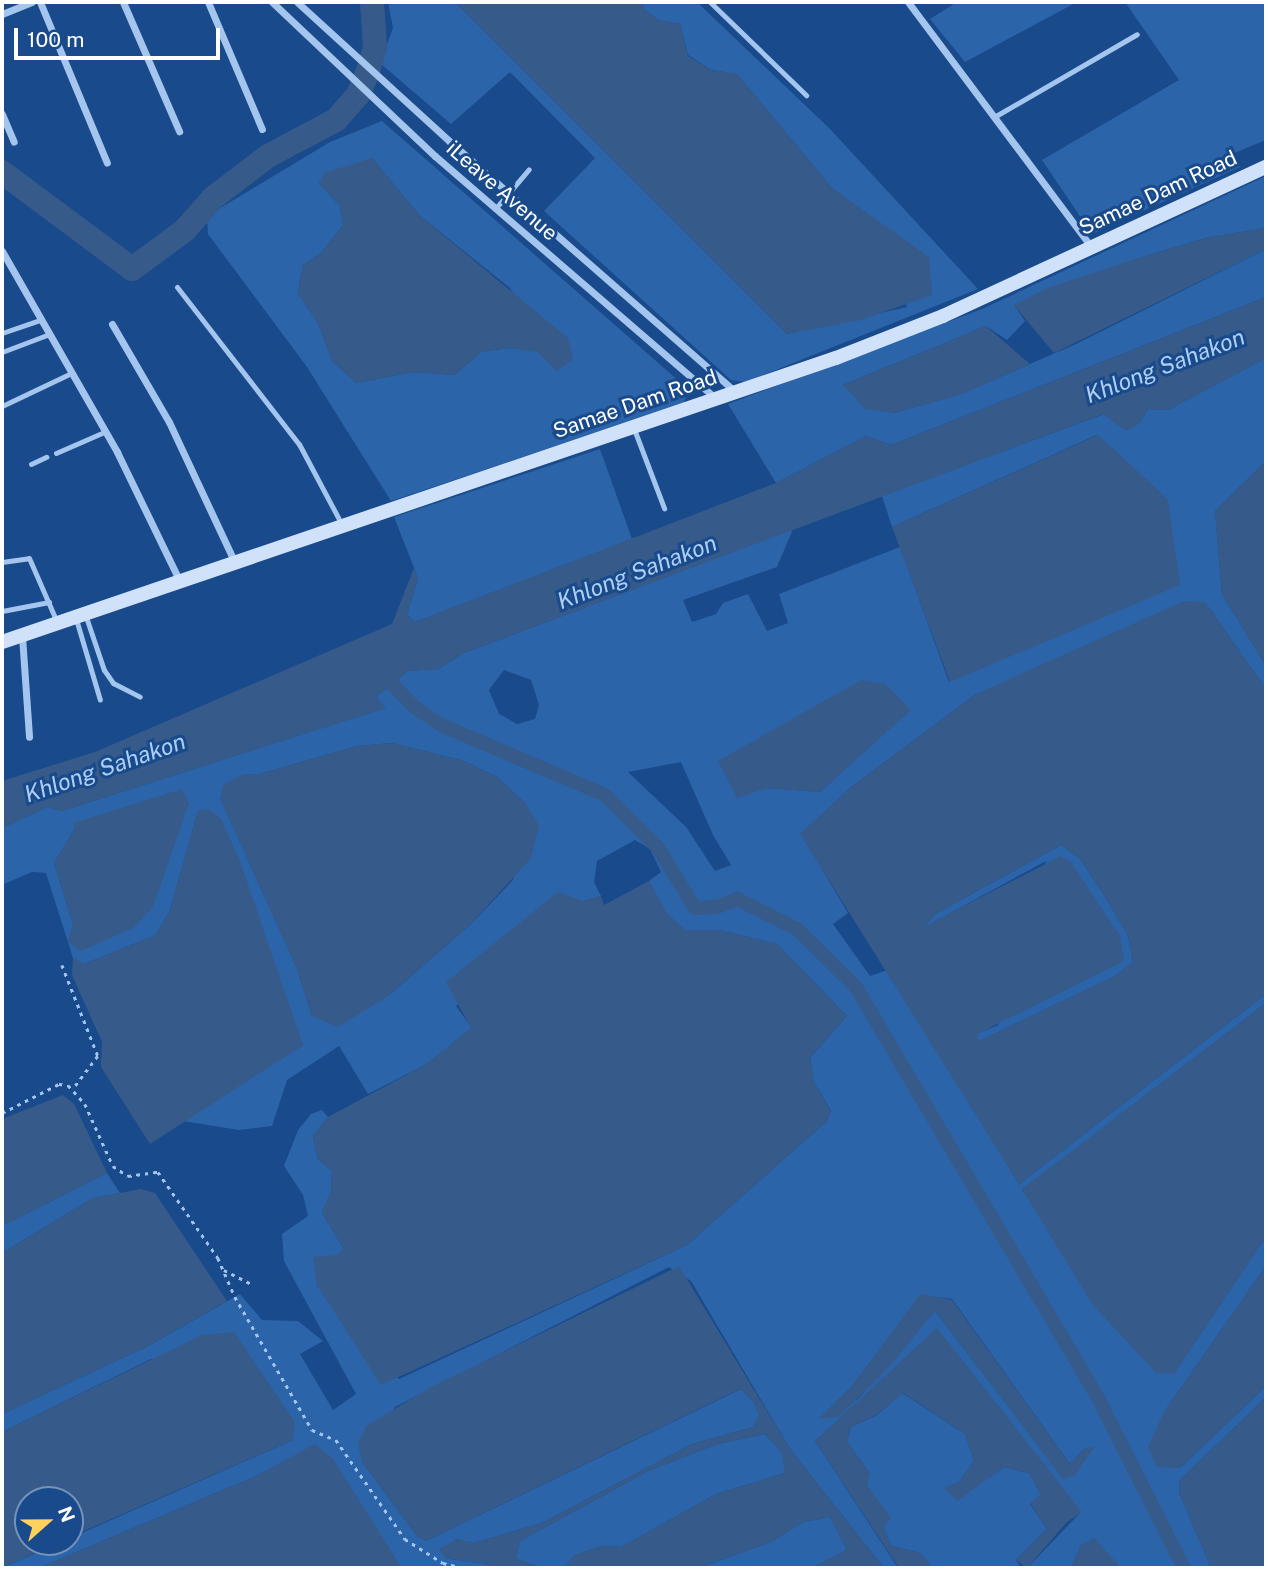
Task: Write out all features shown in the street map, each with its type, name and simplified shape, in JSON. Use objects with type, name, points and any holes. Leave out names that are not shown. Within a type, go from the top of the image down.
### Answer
[{"type":"street","points":[[2,14],[32,2]]},
{"type":"street","points":[[40,2],[107,163]]},
{"type":"street","points":[[122,2],[179,131]]},
{"type":"street","points":[[208,2],[262,129]]},
{"type":"street","name":"iLeave Avenue","points":[[272,2],[435,156],[717,399]]},
{"type":"street","name":"iLeave Avenue","points":[[298,2],[449,141],[735,391]]},
{"type":"street","points":[[908,2],[1090,247]]},
{"type":"street","points":[[2,114],[14,142]]},
{"type":"street","name":"Samae Dam Road","points":[[2,642],[717,399],[943,316],[1266,167]]},
{"type":"street","points":[[2,251],[104,432],[181,583]]},
{"type":"street","points":[[112,324],[169,422],[236,564]]},
{"type":"street","points":[[22,635],[29,737]]},
{"type":"lane","points":[[710,2],[806,95]]},
{"type":"lane","points":[[994,117],[1137,34]]},
{"type":"lane","points":[[495,209],[528,169]]},
{"type":"lane","points":[[177,287],[299,444],[343,526]]},
{"type":"lane","points":[[2,333],[39,320]]},
{"type":"lane","points":[[2,352],[47,335]]},
{"type":"lane","points":[[2,406],[69,374]]},
{"type":"lane","points":[[633,426],[664,508]]},
{"type":"lane","points":[[56,453],[104,432]]},
{"type":"lane","points":[[31,464],[47,457]]},
{"type":"lane","points":[[2,562],[29,558],[58,623]]},
{"type":"lane","points":[[2,611],[49,602]]},
{"type":"lane","points":[[80,616],[104,670],[113,682],[140,697]]},
{"type":"lane","points":[[80,616],[100,699]]},
{"type":"path","points":[[62,965],[98,1056],[73,1089]]},
{"type":"path","points":[[2,1113],[59,1084],[73,1089],[90,1113],[113,1166],[128,1176],[158,1172],[224,1270],[234,1297],[312,1430],[336,1440],[405,1539],[443,1563],[463,1568]]},
{"type":"path","points":[[224,1270],[251,1284]]},
{"type":"shaded area","points":[[388,2],[455,2],[787,334],[907,307],[878,224],[832,188],[737,74],[711,70],[688,55],[680,24],[658,20],[644,9],[643,2],[697,2],[830,129],[978,289],[746,382],[731,380],[544,211],[595,158],[510,72],[451,124],[380,63],[393,28]]},
{"type":"shaded area","points":[[957,2],[1077,2],[965,62],[930,19]]},
{"type":"shaded area","points":[[1125,2],[1266,2],[1266,140],[1232,154],[1240,167],[1092,234],[1042,160],[1179,80]]},
{"type":"shaded area","points":[[382,121],[688,389],[684,403],[391,501],[307,367],[208,234],[207,216],[330,142]],"holes":[[[372,158],[420,216],[510,288],[557,370],[537,351],[508,348],[481,352],[455,375],[413,372],[356,383],[332,361],[318,323],[298,293],[303,265],[321,253],[343,225],[340,206],[319,183]]]},
{"type":"shaded area","points":[[1266,176],[1266,228],[1206,238],[1133,260],[1014,305],[1025,321],[1007,340],[986,326],[843,385],[894,413],[961,394],[1076,344],[1266,249],[1266,297],[891,445],[866,436],[776,483],[728,404],[982,309]]},
{"type":"shaded area","points":[[1266,358],[1266,461],[1215,511],[1222,594],[1266,666],[1266,689],[1205,602],[976,694],[851,787],[801,834],[848,913],[833,924],[870,976],[888,970],[1019,1184],[1266,994],[1266,1003],[1022,1190],[1174,1373],[1266,1237],[1266,1266],[1164,1412],[1180,1468],[1266,1386],[1266,1397],[1180,1480],[1179,1492],[1211,1568],[1120,1568],[1081,1545],[1071,1568],[1027,1568],[1081,1512],[937,1329],[815,1441],[898,1568],[884,1568],[790,1449],[691,1281],[669,1267],[395,1407],[362,1462],[417,1536],[426,1541],[741,1389],[754,1402],[759,1416],[753,1427],[692,1444],[542,1523],[474,1543],[456,1539],[445,1558],[508,1568],[401,1568],[315,1445],[256,1476],[84,1549],[84,1532],[293,1440],[151,1359],[2,1432],[2,1414],[148,1346],[240,1294],[262,1320],[298,1321],[323,1341],[300,1354],[333,1410],[356,1394],[284,1261],[282,1234],[308,1216],[303,1195],[284,1166],[298,1130],[311,1114],[322,1110],[328,1117],[313,1136],[318,1159],[332,1171],[331,1191],[322,1213],[344,1249],[317,1285],[338,1316],[399,1379],[687,1245],[827,1121],[831,1111],[814,1082],[810,1058],[847,1016],[777,944],[719,930],[685,930],[666,913],[649,881],[661,872],[650,849],[635,840],[597,861],[594,882],[601,896],[584,901],[456,1006],[472,1028],[425,1065],[368,1094],[339,1046],[287,1080],[272,1126],[239,1130],[183,1121],[303,1045],[198,811],[170,910],[156,935],[84,964],[73,958],[46,873],[32,872],[2,885],[2,828],[47,807],[62,811],[385,708],[376,697],[408,671],[438,669],[464,653],[793,529],[777,567],[683,600],[692,622],[716,614],[723,603],[748,594],[767,631],[788,623],[779,594],[900,547],[949,682],[1097,435],[892,527],[882,496],[1104,414],[1139,424],[1148,409],[1168,410]],"holes":[[[504,670],[531,680],[539,705],[535,719],[517,724],[499,714],[489,690]],[[910,710],[820,792],[767,788]],[[392,743],[464,761],[497,777],[525,803],[513,880],[469,926],[388,996],[312,1016],[296,966],[220,798],[241,775],[260,774],[357,746]],[[681,762],[713,835],[731,865],[715,871],[686,827],[628,772]],[[189,803],[182,815],[68,942],[73,925],[54,863],[75,828]],[[920,1295],[952,1299],[1070,1464],[1084,1449],[1095,1447],[1063,1478],[935,1311],[858,1399],[819,1419],[853,1385]]]},
{"type":"shaded area","points":[[600,449],[632,539],[415,622],[407,615],[418,578],[394,517]]},
{"type":"shaded area","points":[[1061,845],[1080,859],[1107,900],[1128,936],[1133,962],[1115,976],[979,1041],[976,1034],[998,1025],[1046,861],[921,929],[937,913]]},
{"type":"shaded area","points":[[107,1173],[120,1193],[93,1198],[2,1253],[2,1226]]},
{"type":"shaded area","points":[[902,1393],[965,1434],[974,1461],[959,1482],[945,1488],[957,1500],[1004,1467],[1029,1473],[1041,1495],[1030,1504],[1047,1529],[1016,1560],[1021,1568],[933,1568],[920,1553],[892,1546],[883,1527],[890,1518],[866,1485],[870,1474],[847,1442],[851,1427],[877,1415]]},
{"type":"shaded area","points":[[765,1434],[782,1453],[785,1473],[716,1494],[621,1547],[602,1546],[575,1555],[564,1568],[544,1568],[516,1559],[520,1541],[648,1471],[717,1444]]},
{"type":"shaded area","points":[[830,1517],[847,1550],[812,1568],[699,1568],[771,1542],[803,1522]]},
{"type":"shaded area","points":[[29,1556],[67,1556],[39,1568],[2,1568]]},
{"type":"water","points":[[455,2],[643,2],[644,9],[658,20],[680,24],[688,56],[711,70],[737,74],[832,188],[929,257],[932,295],[861,320],[787,334]]},
{"type":"water","points":[[372,158],[420,216],[568,338],[573,359],[557,371],[537,352],[508,348],[481,352],[455,375],[413,372],[356,383],[332,361],[318,323],[298,293],[303,265],[321,253],[343,225],[340,206],[319,183],[324,173]]},
{"type":"water","points":[[1266,228],[1266,249],[1054,353],[1014,305],[1047,288],[1133,260],[1206,238]]},
{"type":"water","name":"Khlong Sahakon","points":[[1266,297],[1266,358],[1168,410],[1148,409],[1139,424],[1126,431],[1103,414],[464,653],[438,669],[408,671],[376,697],[386,708],[62,811],[47,807],[2,828],[2,781],[95,752],[392,624],[414,568],[418,578],[407,615],[415,622],[776,483],[866,436],[891,445]]},
{"type":"water","points":[[986,326],[1030,364],[962,394],[894,413],[865,409],[843,385]]},
{"type":"water","points":[[1098,435],[1168,499],[1180,585],[950,682],[892,527]]},
{"type":"water","points":[[1266,461],[1266,666],[1222,594],[1215,511]]},
{"type":"water","points":[[1184,601],[1205,602],[1266,689],[1266,994],[1019,1184],[800,834],[851,787],[976,694]],"holes":[[[1061,845],[1080,859],[1128,936],[1133,962],[1115,976],[979,1041],[977,1034],[1124,961],[1120,936],[1071,862],[1061,856],[923,927],[937,913]]]},
{"type":"water","points":[[861,680],[885,684],[911,710],[820,792],[767,788],[737,798],[718,761]]},
{"type":"water","points":[[392,743],[464,761],[497,777],[525,803],[539,826],[531,858],[469,926],[388,996],[338,1027],[312,1016],[296,966],[220,798],[224,784],[241,775],[260,774],[357,746]]},
{"type":"water","points":[[182,789],[189,803],[153,907],[133,928],[81,951],[68,942],[73,925],[54,863],[75,828],[73,823]]},
{"type":"water","points":[[209,809],[221,819],[240,861],[303,1045],[150,1144],[101,1067],[102,1042],[72,975],[73,958],[84,964],[156,935],[170,910],[198,811]]},
{"type":"water","points":[[649,881],[666,912],[685,930],[719,930],[777,944],[847,1016],[810,1058],[814,1082],[831,1112],[827,1121],[687,1245],[381,1385],[317,1285],[313,1257],[336,1255],[344,1249],[322,1213],[331,1191],[332,1171],[318,1159],[313,1136],[328,1117],[425,1065],[471,1028],[446,982],[558,892],[584,901],[601,896],[604,905]]},
{"type":"water","points":[[1266,1003],[1266,1237],[1174,1374],[1156,1373],[1092,1304],[1022,1189]]},
{"type":"water","points":[[63,1095],[74,1104],[107,1173],[2,1226],[2,1119]]},
{"type":"water","points":[[141,1189],[155,1193],[227,1301],[148,1346],[2,1414],[2,1253],[93,1198]]},
{"type":"water","points":[[679,1266],[790,1449],[884,1568],[812,1568],[847,1550],[830,1517],[803,1522],[771,1542],[699,1568],[564,1568],[574,1555],[602,1546],[621,1547],[716,1494],[785,1473],[782,1453],[765,1434],[717,1444],[648,1471],[520,1541],[516,1559],[544,1568],[508,1568],[445,1558],[439,1549],[457,1539],[474,1543],[542,1523],[692,1444],[753,1427],[759,1416],[754,1402],[740,1389],[426,1541],[417,1536],[362,1462],[358,1444],[366,1426],[433,1386]]},
{"type":"water","points":[[1266,1266],[1266,1386],[1180,1468],[1157,1467],[1148,1447],[1164,1412]]},
{"type":"water","points":[[920,1294],[952,1300],[1070,1464],[1084,1449],[1095,1446],[1074,1476],[1063,1479],[935,1311],[889,1367],[839,1417],[818,1419],[853,1385]]},
{"type":"water","points":[[937,1328],[1082,1512],[1067,1522],[1027,1568],[1016,1560],[1047,1529],[1030,1503],[1041,1495],[1029,1473],[1004,1467],[957,1501],[944,1488],[959,1482],[974,1461],[965,1434],[903,1393],[876,1415],[851,1427],[847,1442],[870,1474],[867,1485],[891,1518],[883,1527],[892,1546],[920,1553],[933,1568],[899,1568],[815,1441]]},
{"type":"water","points":[[234,1332],[295,1422],[293,1440],[84,1531],[84,1486],[14,1486],[14,1556],[28,1556],[2,1568],[2,1432],[202,1335]]},
{"type":"water","points":[[1266,1397],[1266,1568],[1211,1568],[1179,1492],[1180,1480]]},
{"type":"water","points":[[315,1444],[333,1459],[402,1568],[39,1568],[67,1556],[84,1556],[84,1549],[256,1476]]},
{"type":"water","points":[[1094,1538],[1120,1568],[1071,1568],[1081,1545]]},
{"type":"waterway","points":[[2,172],[132,269],[185,230],[213,198],[268,156],[336,120],[358,95],[367,74],[375,47],[372,2]]},
{"type":"waterway","points":[[379,670],[413,706],[441,725],[605,795],[658,848],[695,908],[717,907],[737,899],[797,929],[856,987],[1100,1402],[1184,1568]]}]
